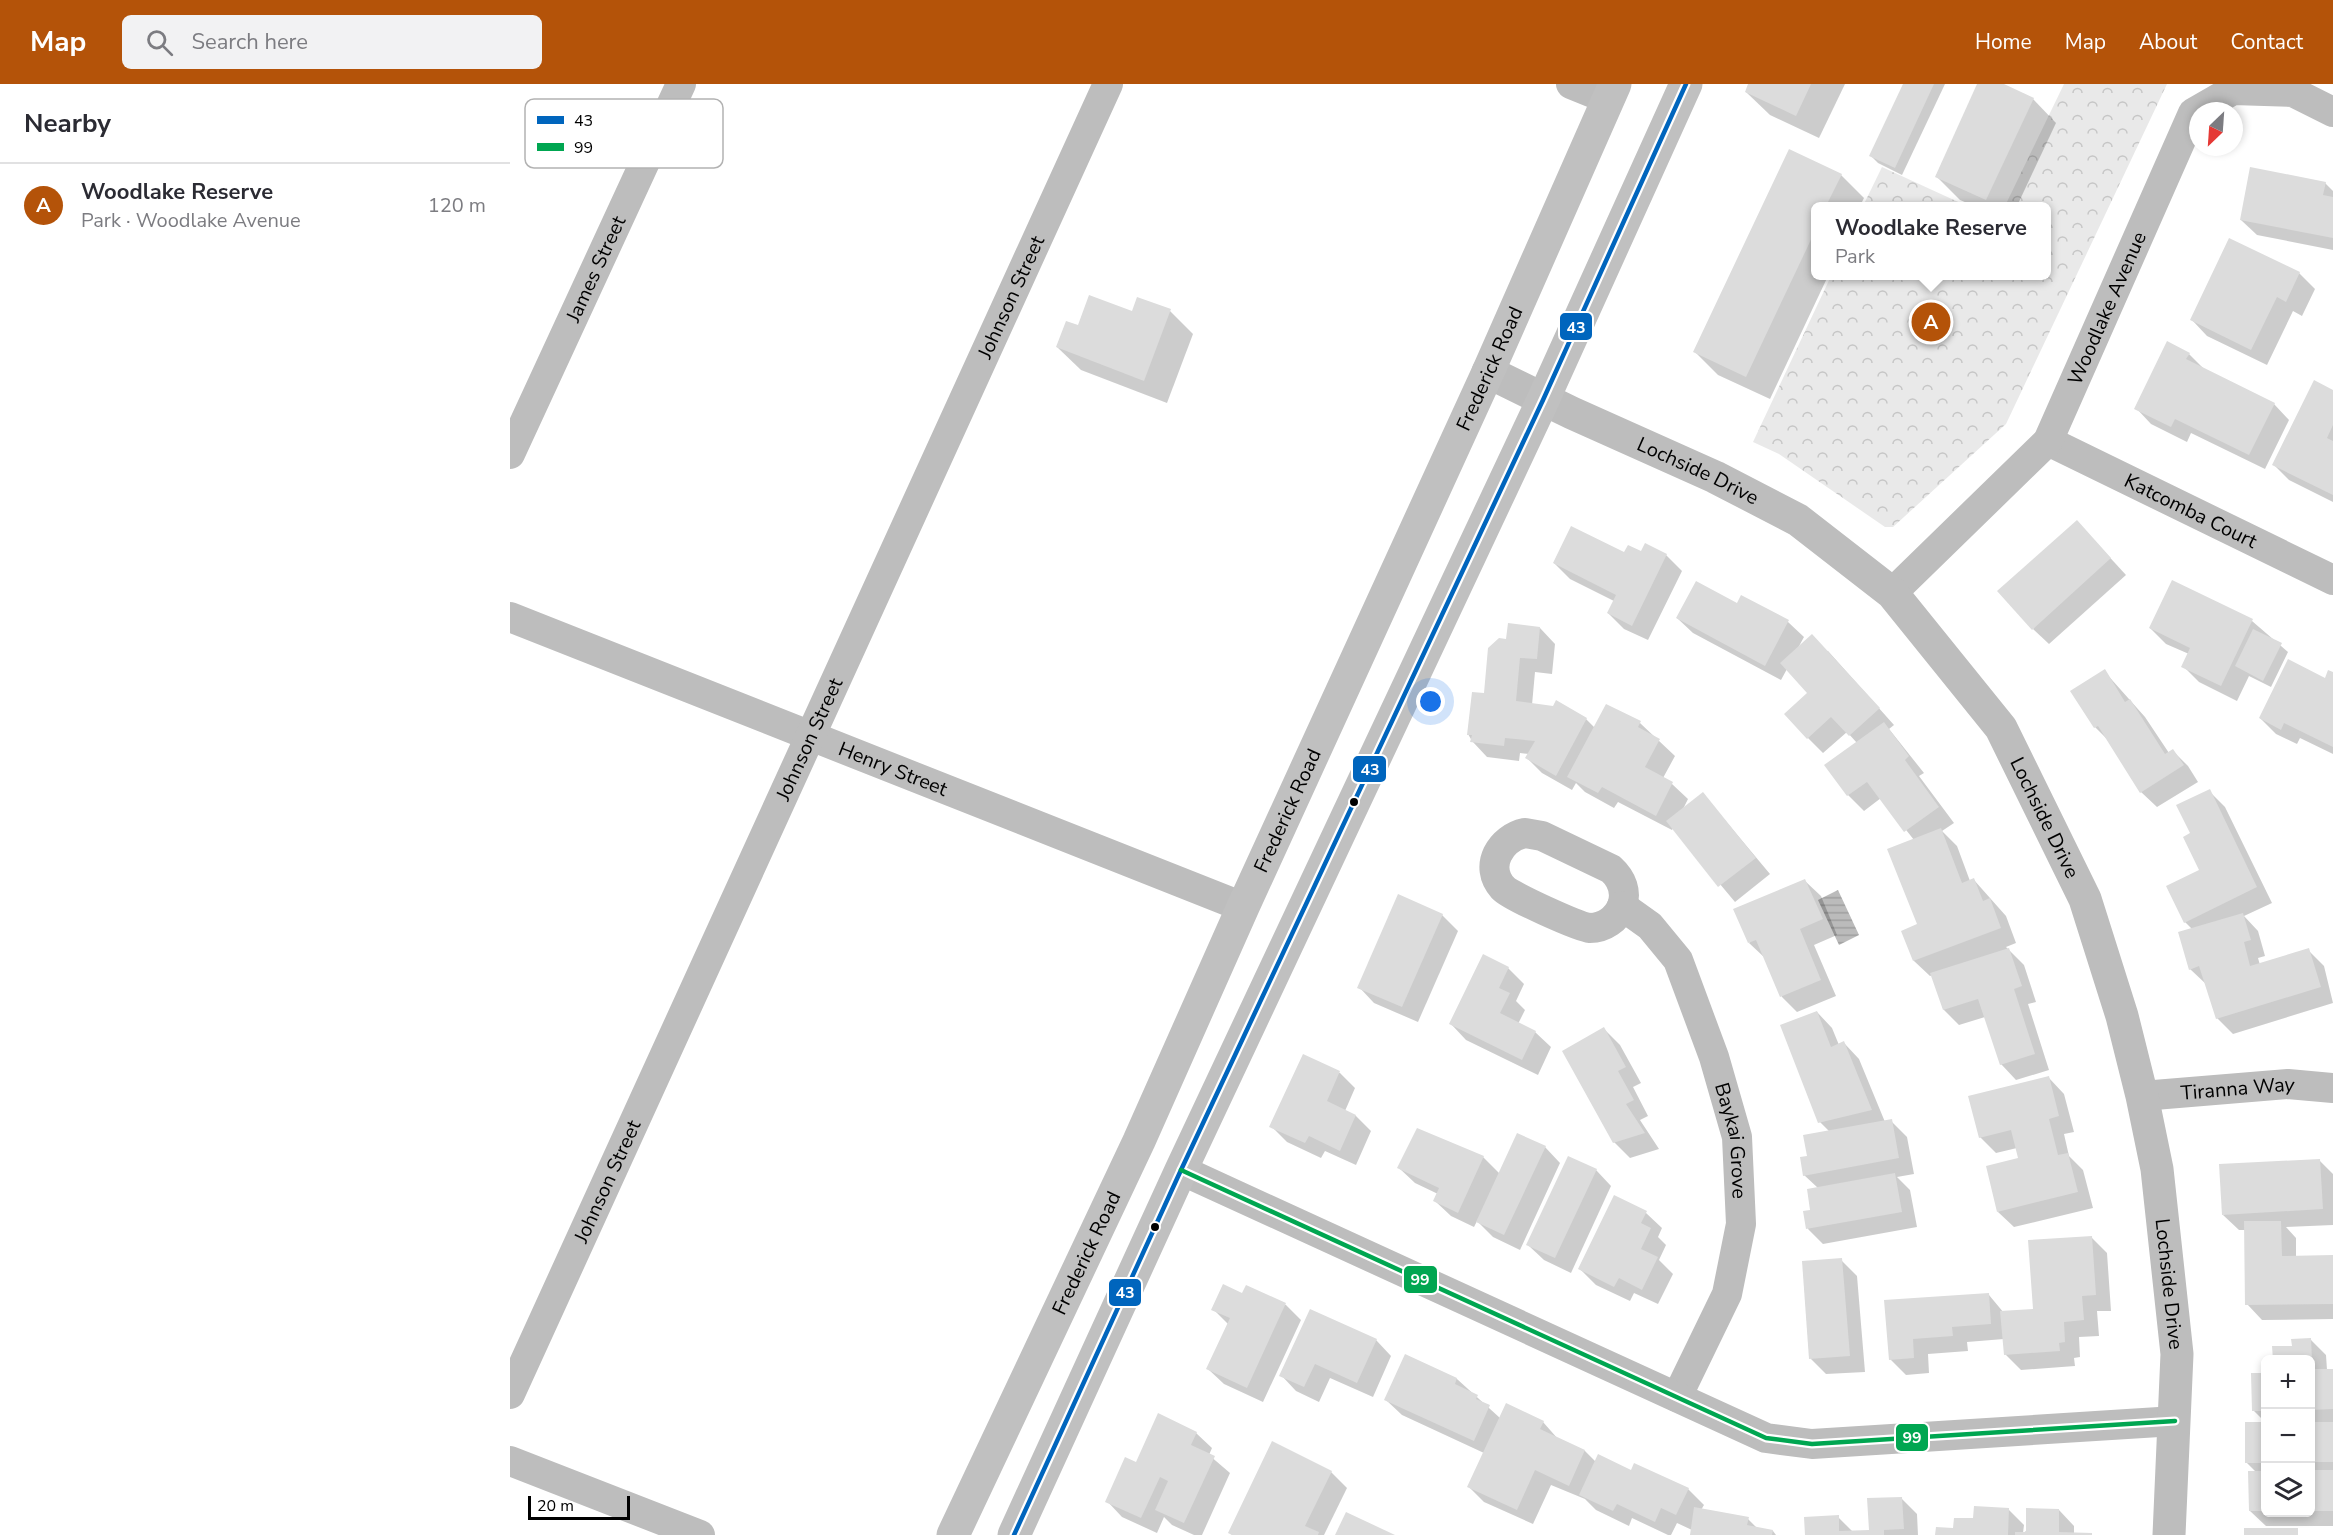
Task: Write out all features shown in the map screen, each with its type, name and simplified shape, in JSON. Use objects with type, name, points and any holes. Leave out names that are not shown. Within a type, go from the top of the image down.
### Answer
[{"type":"main road","points":[[1014,1535],[1181,1170],[1543,400],[1686,84]]},
{"type":"main road","name":"Frederick Road","points":[[954,1535],[1139,1141],[1488,372],[1611,92]]},
{"type":"street","name":"James Street","points":[[674,99],[681,84]]},
{"type":"street","name":"Johnson Street","points":[[510,1394],[1108,84]]},
{"type":"street","points":[[1571,84],[1611,92]]},
{"type":"street","name":"Woodlake Avenue","points":[[1892,593],[2048,441],[2193,113],[2233,90],[2293,92],[2333,112]]},
{"type":"street","name":"James Street","points":[[510,454],[642,168]]},
{"type":"street","name":"Lochside Drive","points":[[1488,372],[1543,400],[1715,477],[1798,520],[1892,593],[2001,728],[2085,899],[2122,1016],[2142,1096],[2157,1169],[2176,1354],[2169,1535]]},
{"type":"street","name":"Katcomba Court","points":[[2048,441],[2333,580]]},
{"type":"street","name":"Henry Street","points":[[510,617],[1243,908]]},
{"type":"street","name":"Baykai Grove","points":[[1622,906],[1650,926],[1678,960],[1714,1057],[1737,1137],[1741,1224],[1727,1294],[1677,1397]]},
{"type":"street","name":"Tiranna Way","points":[[2142,1096],[2288,1084],[2333,1088]]},
{"type":"street","points":[[1181,1170],[1766,1438],[1812,1444],[2175,1421]]},
{"type":"street","points":[[510,1461],[700,1535]]},
{"type":"green space","points":[[2064,84],[2167,84],[2006,424],[1893,527],[1885,527],[1779,454],[1753,442],[1829,280],[2051,280],[2051,202],[2007,202]]},
{"type":"green space","points":[[1882,167],[1958,202],[1865,202]]},
{"type":"shaded area","points":[[1838,890],[1859,935],[1839,945],[1818,900]]},
{"type":"building","points":[[1748,84],[1811,84],[1796,116],[1745,92]]},
{"type":"building","points":[[1903,84],[1934,84],[1895,168],[1869,156]]},
{"type":"building","points":[[1977,84],[2004,84],[2034,98],[1986,200],[1935,177]]},
{"type":"building","points":[[1789,149],[1842,174],[1828,202],[1811,202],[1811,240],[1746,377],[1693,352]]},
{"type":"building","points":[[2250,167],[2326,182],[2323,195],[2333,197],[2333,238],[2240,220]]},
{"type":"building","points":[[2229,238],[2300,272],[2286,302],[2277,297],[2251,350],[2190,320]]},
{"type":"building","points":[[1089,295],[1132,311],[1137,297],[1171,309],[1144,381],[1056,347],[1066,321],[1078,325]]},
{"type":"building","points":[[2167,341],[2190,353],[2186,359],[2275,403],[2249,455],[2175,419],[2171,427],[2134,409]]},
{"type":"building","points":[[2314,380],[2333,390],[2333,425],[2327,438],[2333,441],[2333,495],[2272,465]]},
{"type":"building","points":[[2077,520],[2111,558],[2032,630],[1997,591]]},
{"type":"building","points":[[1571,526],[1624,552],[1628,545],[1641,551],[1645,543],[1667,554],[1632,626],[1607,613],[1616,595],[1553,563]]},
{"type":"building","points":[[2172,580],[2253,619],[2221,686],[2181,667],[2190,648],[2149,628]]},
{"type":"building","points":[[1696,581],[1737,603],[1741,595],[1789,620],[1765,666],[1676,618]]},
{"type":"building","points":[[1508,623],[1540,627],[1537,659],[1520,658],[1516,701],[1553,706],[1556,700],[1587,718],[1556,776],[1525,758],[1535,741],[1505,738],[1504,746],[1470,742],[1472,735],[1467,735],[1472,692],[1484,693],[1488,648],[1499,638],[1506,639]]},
{"type":"building","points":[[2253,629],[2282,643],[2263,681],[2235,666]]},
{"type":"building","points":[[1812,634],[1880,708],[1849,736],[1831,717],[1807,739],[1784,714],[1807,693],[1780,663]]},
{"type":"building","points":[[2288,659],[2325,678],[2328,670],[2333,672],[2333,747],[2284,723],[2281,730],[2259,718]]},
{"type":"building","points":[[2105,669],[2125,702],[2130,699],[2165,754],[2173,749],[2184,765],[2140,793],[2098,726],[2094,728],[2070,691]]},
{"type":"building","points":[[1606,704],[1641,721],[1638,727],[1660,739],[1645,767],[1673,782],[1656,816],[1602,787],[1598,793],[1567,777]]},
{"type":"building","points":[[1884,722],[1909,756],[1905,760],[1939,807],[1904,832],[1867,782],[1847,796],[1824,765]]},
{"type":"building","points":[[2210,789],[2257,887],[2184,923],[2166,886],[2199,870],[2183,837],[2190,833],[2176,805]]},
{"type":"building","points":[[1703,792],[1756,858],[1718,887],[1666,821]]},
{"type":"building","points":[[1941,828],[1962,883],[1974,878],[1983,901],[1990,898],[2001,928],[1913,961],[1901,931],[1917,924],[1887,849]]},
{"type":"building","points":[[1805,879],[1823,919],[1800,929],[1821,980],[1780,997],[1756,940],[1748,943],[1733,909]]},
{"type":"building","points":[[1398,894],[1443,914],[1402,1007],[1357,988]]},
{"type":"building","points":[[2243,913],[2251,940],[2244,942],[2250,966],[2309,948],[2321,987],[2216,1019],[2199,966],[2189,970],[2178,932]]},
{"type":"building","points":[[2009,948],[2022,986],[2014,989],[2035,1054],[2000,1065],[1978,999],[1943,1010],[1930,973]]},
{"type":"building","points":[[1483,954],[1509,967],[1499,988],[1510,993],[1500,1013],[1536,1031],[1522,1060],[1449,1024]]},
{"type":"building","points":[[1817,1011],[1831,1047],[1844,1041],[1872,1110],[1818,1123],[1780,1025]]},
{"type":"building","points":[[1604,1027],[1626,1067],[1618,1071],[1634,1100],[1626,1104],[1645,1133],[1613,1143],[1562,1051]]},
{"type":"building","points":[[1303,1054],[1340,1071],[1327,1101],[1356,1115],[1340,1151],[1309,1136],[1305,1143],[1269,1127]]},
{"type":"building","points":[[2049,1076],[2059,1116],[2049,1119],[2058,1155],[2068,1153],[2078,1192],[1997,1212],[1986,1166],[2018,1158],[2011,1130],[1979,1138],[1968,1096]]},
{"type":"building","points":[[1892,1119],[1899,1158],[1803,1176],[1800,1157],[1807,1156],[1803,1135]]},
{"type":"building","points":[[1417,1128],[1484,1156],[1458,1213],[1433,1201],[1439,1188],[1397,1168]]},
{"type":"building","points":[[1517,1133],[1546,1146],[1504,1235],[1476,1222]]},
{"type":"building","points":[[1568,1156],[1597,1169],[1555,1258],[1526,1245]]},
{"type":"building","points":[[2320,1159],[2323,1209],[2222,1215],[2219,1164]]},
{"type":"building","points":[[1895,1173],[1902,1212],[1806,1229],[1803,1211],[1810,1210],[1807,1189]]},
{"type":"building","points":[[1614,1195],[1647,1211],[1641,1223],[1651,1228],[1641,1249],[1658,1257],[1642,1290],[1619,1278],[1614,1287],[1578,1269]]},
{"type":"building","points":[[2244,1221],[2281,1221],[2282,1256],[2333,1255],[2333,1304],[2245,1305]]},
{"type":"building","points":[[2092,1236],[2096,1295],[2082,1296],[2084,1320],[2064,1322],[2065,1342],[2059,1343],[2060,1351],[2004,1355],[2000,1311],[2033,1309],[2028,1240]]},
{"type":"building","points":[[1842,1258],[1850,1356],[1809,1359],[1802,1261]]},
{"type":"building","points":[[1223,1284],[1242,1293],[1246,1285],[1286,1303],[1247,1388],[1206,1369],[1230,1318],[1211,1310]]},
{"type":"building","points":[[1989,1293],[1991,1324],[1952,1327],[1953,1336],[1913,1339],[1914,1358],[1889,1360],[1884,1300]]},
{"type":"building","points":[[1310,1309],[1377,1339],[1357,1383],[1315,1364],[1304,1387],[1279,1376]]},
{"type":"building","points":[[2311,1338],[2312,1355],[2273,1355],[2272,1346],[2292,1346],[2291,1339]]},
{"type":"building","points":[[1405,1354],[1457,1378],[1455,1384],[1478,1395],[1476,1399],[1490,1405],[1474,1441],[1384,1400]]},
{"type":"building","points":[[2315,1369],[2333,1369],[2333,1409],[2315,1410]]},
{"type":"building","points":[[2251,1373],[2261,1373],[2261,1411],[2252,1411]]},
{"type":"building","points":[[1506,1403],[1544,1421],[1540,1429],[1585,1450],[1569,1486],[1535,1470],[1517,1510],[1467,1487]]},
{"type":"building","points":[[1158,1413],[1197,1432],[1191,1445],[1215,1456],[1184,1523],[1155,1510],[1168,1481],[1160,1477],[1141,1518],[1105,1502],[1125,1457],[1136,1462]]},
{"type":"building","points":[[2245,1422],[2261,1422],[2261,1463],[2245,1463]]},
{"type":"building","points":[[2315,1422],[2333,1422],[2333,1462],[2315,1462]]},
{"type":"building","points":[[1272,1441],[1332,1471],[1305,1526],[1319,1532],[1318,1535],[1232,1535],[1228,1533]]},
{"type":"building","points":[[1598,1454],[1631,1470],[1634,1463],[1689,1488],[1676,1515],[1661,1508],[1655,1522],[1617,1504],[1613,1511],[1579,1495]]},
{"type":"building","points":[[2315,1470],[2333,1470],[2333,1511],[2315,1511]]},
{"type":"building","points":[[2248,1471],[2261,1471],[2261,1511],[2249,1511]]},
{"type":"building","points":[[1902,1497],[1904,1529],[1884,1530],[1884,1535],[1805,1535],[1804,1517],[1839,1515],[1839,1531],[1869,1530],[1867,1498]]},
{"type":"building","points":[[1974,1506],[2009,1508],[2008,1535],[1935,1535],[1936,1527],[1953,1528],[1954,1518],[1973,1518]]},
{"type":"building","points":[[1694,1507],[1749,1517],[1747,1525],[1773,1530],[1772,1535],[1690,1535]]},
{"type":"building","points":[[2026,1508],[2059,1509],[2059,1532],[2092,1533],[2092,1535],[2015,1535],[2015,1532],[2026,1532]]},
{"type":"building","points":[[1346,1512],[1395,1535],[1335,1535]]},
{"type":"building","points":[[2244,1528],[2298,1528],[2298,1535],[2244,1535]]},
{"type":"transit line","name":"43","points":[[1014,1535],[1181,1170],[1543,400],[1686,84]]},
{"type":"transit line","name":"99","points":[[1181,1170],[1766,1438],[1812,1444],[2175,1421]]},
{"type":"place","name":"Woodlake Reserve","points":[[1931,322]]}]
